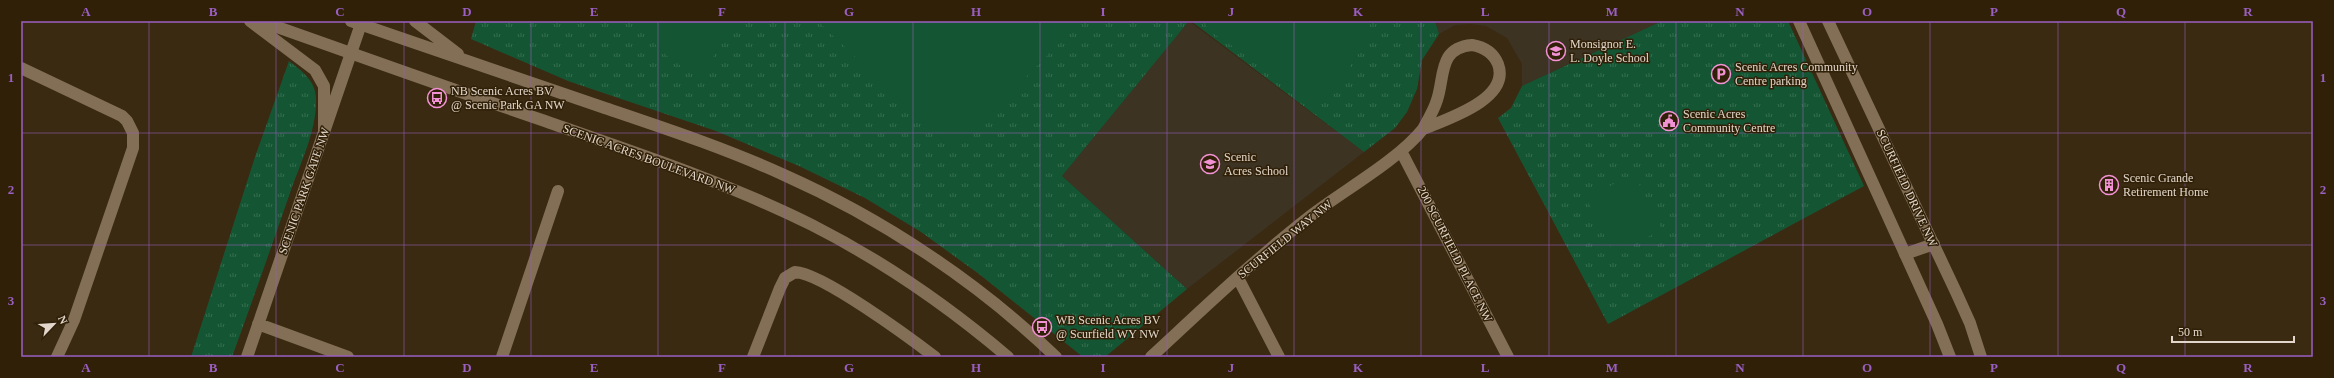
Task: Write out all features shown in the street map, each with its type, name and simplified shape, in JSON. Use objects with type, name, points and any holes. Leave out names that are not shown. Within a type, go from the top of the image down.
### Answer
[{"type":"street","points":[[250,21],[303,59],[318,74],[324,86],[324,132]]},
{"type":"street","name":"SCENIC ACRES BOULEVARD NW","points":[[260,21],[692,174],[777,209],[818,229],[886,267],[953,313],[1008,357]]},
{"type":"street","points":[[415,21],[465,60]]},
{"type":"street","points":[[1799,21],[1938,324],[1950,357]]},
{"type":"street","name":"SCURFIELD DRIVE NW","points":[[1828,21],[1934,244],[1970,323],[1982,357]]},
{"type":"street","points":[[358,22],[705,142],[785,175],[855,211],[934,259],[1015,320],[1056,357]]},
{"type":"street","name":"SCENIC PARK GATE NW","points":[[247,357],[352,53],[358,22]]},
{"type":"street","name":"SCURFIELD WAY NW","points":[[1154,356],[1238,278],[1312,215],[1401,151],[1423,129],[1437,102],[1443,70],[1448,57],[1453,51],[1466,45],[1478,46],[1489,51],[1499,68],[1500,76],[1494,90],[1489,96],[1461,114],[1423,129]]},
{"type":"street","points":[[21,68],[122,116],[131,127],[134,141],[119,194],[77,313],[57,357]]},
{"type":"street","name":"200 SCURFIELD PLACE NW","points":[[1401,151],[1508,357]]},
{"type":"street","points":[[502,357],[558,191]]},
{"type":"street","points":[[1905,254],[1934,244]]},
{"type":"street","points":[[753,357],[780,288],[785,278],[795,272],[808,275],[848,298],[906,335],[934,357]]},
{"type":"street","points":[[1238,278],[1279,357]]},
{"type":"street","points":[[258,324],[348,357]]},
{"type":"shaded area","name":"Scenic Acres School","points":[[1189,21],[1364,152],[1187,289],[1062,176]]},
{"type":"shaded area","name":"Monsignor E. L. Doyle School","points":[[1435,21],[1662,21],[1522,86],[1522,64],[1507,38],[1486,26],[1471,24],[1455,25],[1439,34]]},
{"type":"green space","points":[[476,21],[1189,21],[1062,176],[1187,289],[1105,357],[1083,357],[979,274],[921,232],[865,198],[799,166],[716,131],[568,81],[471,39]]},
{"type":"green space","points":[[640,21],[734,21],[701,77],[674,61],[658,47],[651,39]]},
{"type":"green space","points":[[818,21],[1080,21],[954,152]]},
{"type":"green space","points":[[1191,21],[1435,21],[1439,34],[1422,60],[1417,89],[1407,112],[1395,128],[1364,152]]},
{"type":"green space","points":[[1204,21],[1371,21],[1357,55],[1351,65],[1321,104],[1208,30]]},
{"type":"green space","points":[[1662,21],[1788,21],[1864,186],[1608,324],[1498,118],[1511,108],[1522,86]]},
{"type":"green space","points":[[289,61],[307,77],[314,87],[316,111],[311,135],[232,357],[191,357],[255,157]]},
{"type":"green space","points":[[1634,174],[1662,230],[1614,253],[1586,198]]},
{"type":"place","name":"Monsignor E. L. Doyle School","points":[[1556,51]]},
{"type":"place","name":"Scenic Acres Community Centre parking","points":[[1721,74]]},
{"type":"place","name":"NB Scenic Acres BV @ Scenic Park GA NW","points":[[437,98]]},
{"type":"place","name":"Scenic Acres Community Centre","points":[[1669,121]]},
{"type":"place","name":"Scenic Acres School","points":[[1210,164]]},
{"type":"place","name":"Scenic Grande Retirement Home","points":[[2109,185]]},
{"type":"place","name":"WB Scenic Acres BV @ Scurfield WY NW","points":[[1042,327]]}]
